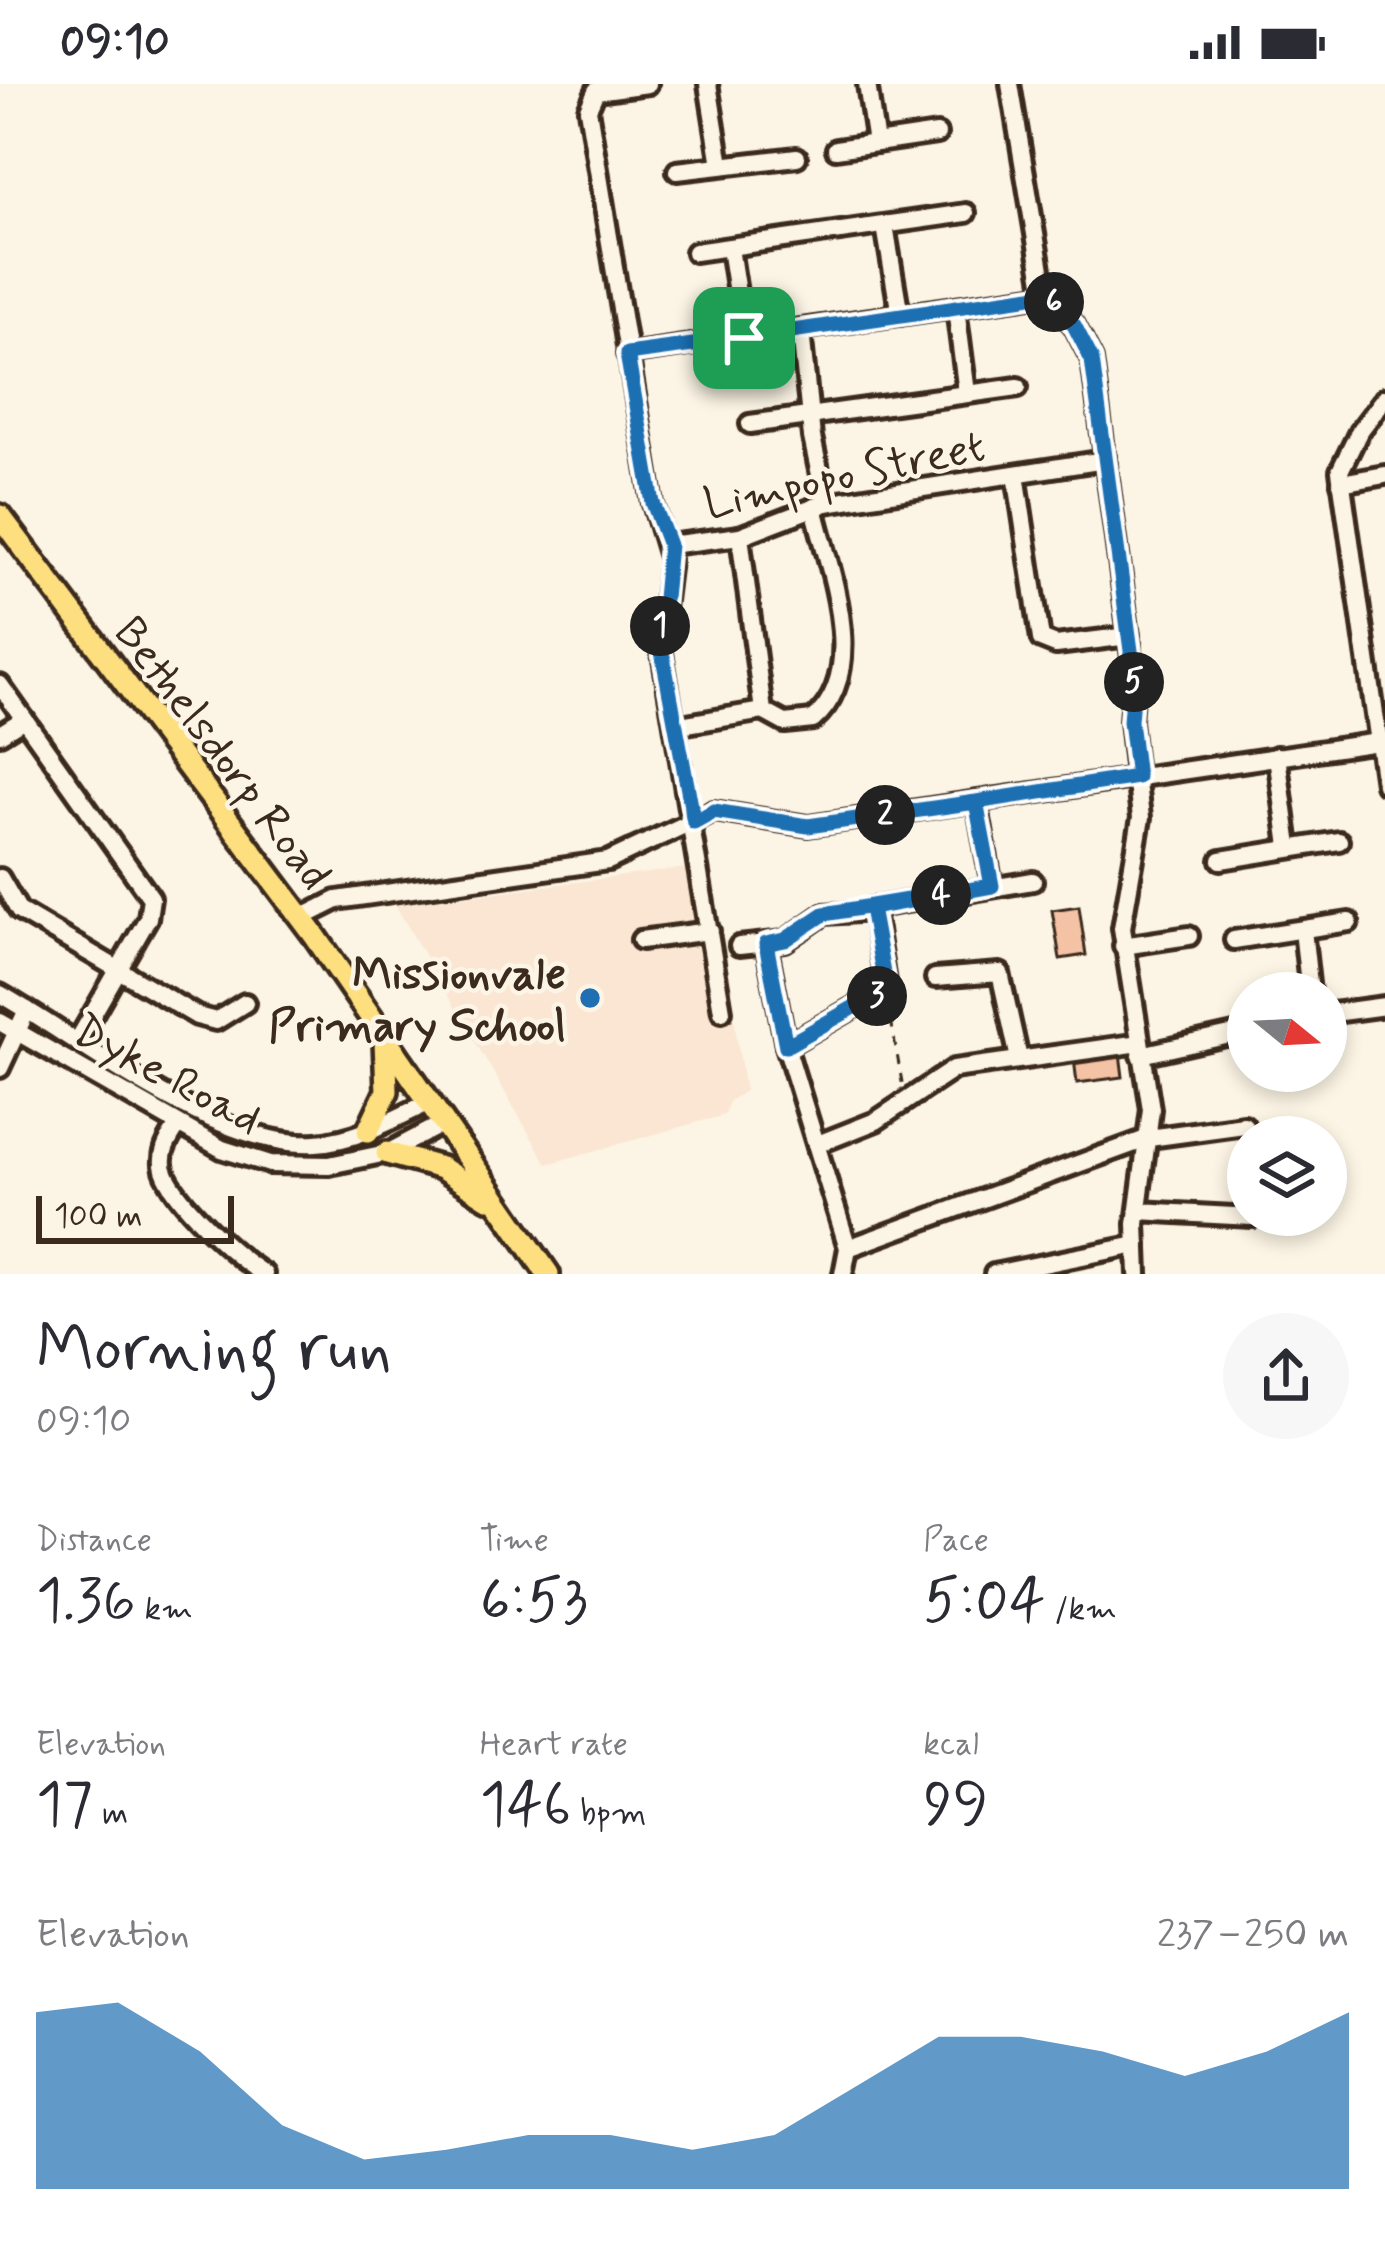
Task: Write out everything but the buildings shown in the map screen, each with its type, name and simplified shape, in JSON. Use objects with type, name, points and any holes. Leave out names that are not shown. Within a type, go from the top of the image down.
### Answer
[{"type":"main road","name":"Bethelsdorp Road","points":[[0,516],[301,918],[548,1274]]},
{"type":"main road","points":[[368,1131],[387,1091],[384,1034]]},
{"type":"main road","points":[[387,1154],[461,1179],[507,1214]]},
{"type":"street","points":[[648,84],[592,94],[588,110],[653,503],[669,545],[660,641],[694,822],[722,1011]]},
{"type":"street","points":[[708,84],[721,165]]},
{"type":"street","points":[[867,84],[876,143]]},
{"type":"street","points":[[1010,84],[1045,294],[1087,345],[1129,636],[1134,683],[1130,721],[1140,835],[1123,910],[1123,946],[1151,1109],[1138,1211],[1138,1274]]},
{"type":"street","points":[[836,148],[937,134]]},
{"type":"street","points":[[677,171],[796,157]]},
{"type":"street","points":[[695,252],[966,213]]},
{"type":"street","points":[[885,226],[900,315]]},
{"type":"street","points":[[730,248],[744,338]]},
{"type":"street","points":[[627,354],[1045,294]]},
{"type":"street","points":[[956,308],[967,393]]},
{"type":"street","points":[[675,726],[763,711],[785,723],[813,720],[839,673],[841,625],[820,505],[801,331]]},
{"type":"street","points":[[750,424],[1018,387]]},
{"type":"street","points":[[1385,398],[1346,453],[1341,483],[1385,784]]},
{"type":"street","name":"Limpopo Street","points":[[669,545],[740,536],[820,505],[1105,460]]},
{"type":"street","points":[[1016,474],[1041,639],[1056,646],[1129,636]]},
{"type":"street","points":[[1341,483],[1385,476]]},
{"type":"street","points":[[740,536],[763,711]]},
{"type":"street","points":[[0,685],[151,898],[148,918],[78,1040]]},
{"type":"street","points":[[0,734],[24,719]]},
{"type":"street","points":[[301,918],[337,900],[608,861],[714,811],[808,826],[1382,742]]},
{"type":"street","points":[[1277,756],[1289,847]]},
{"type":"street","points":[[976,802],[992,886]]},
{"type":"street","points":[[1220,860],[1339,841]]},
{"type":"street","points":[[0,878],[19,911],[208,1021],[223,1018],[245,1003]]},
{"type":"street","points":[[739,946],[785,940],[824,914],[1033,881]]},
{"type":"street","points":[[786,1046],[886,989],[871,908]]},
{"type":"street","points":[[1234,940],[1349,922]]},
{"type":"street","points":[[1303,930],[1308,972]]},
{"type":"street","points":[[641,940],[710,931]]},
{"type":"street","points":[[1123,946],[1189,936]]},
{"type":"street","points":[[766,944],[786,1046],[848,1248],[843,1274]]},
{"type":"street","points":[[935,978],[1000,973],[1018,1059]]},
{"type":"street","name":"Dyke Road","points":[[0,994],[204,1116],[250,1136],[320,1142],[368,1131],[429,1102]]},
{"type":"street","points":[[1347,1011],[1385,1006]]},
{"type":"street","points":[[0,1068],[27,1010]]},
{"type":"street","name":"Dyke Road","points":[[0,1022],[222,1149],[270,1164],[329,1165],[387,1154],[444,1123]]},
{"type":"street","points":[[818,1144],[876,1121],[954,1069],[1227,1035]]},
{"type":"street","points":[[178,1125],[163,1154],[167,1177],[224,1245],[264,1274]]},
{"type":"street","points":[[848,1248],[1149,1138],[1227,1127]]},
{"type":"street","points":[[1138,1211],[1227,1216]]},
{"type":"street","points":[[994,1274],[1137,1245]]},
{"type":"path","points":[[886,989],[905,1101]]},
{"type":"shaded area","name":"Missionvale Primary School","points":[[711,865],[745,1091],[729,1101],[724,1115],[547,1164],[395,905]]},
{"type":"place","name":"Missionvale Primary School","points":[[590,998]]},
{"type":"route","points":[[744,338],[627,354],[653,503],[669,545],[660,641],[694,822],[714,811],[808,826],[976,802],[992,886],[871,908],[886,989],[786,1046],[766,944],[785,940],[812,919],[838,910],[992,886],[976,802],[1137,777],[1130,721],[1134,673],[1092,360],[1074,325],[1045,294],[744,338]]}]
